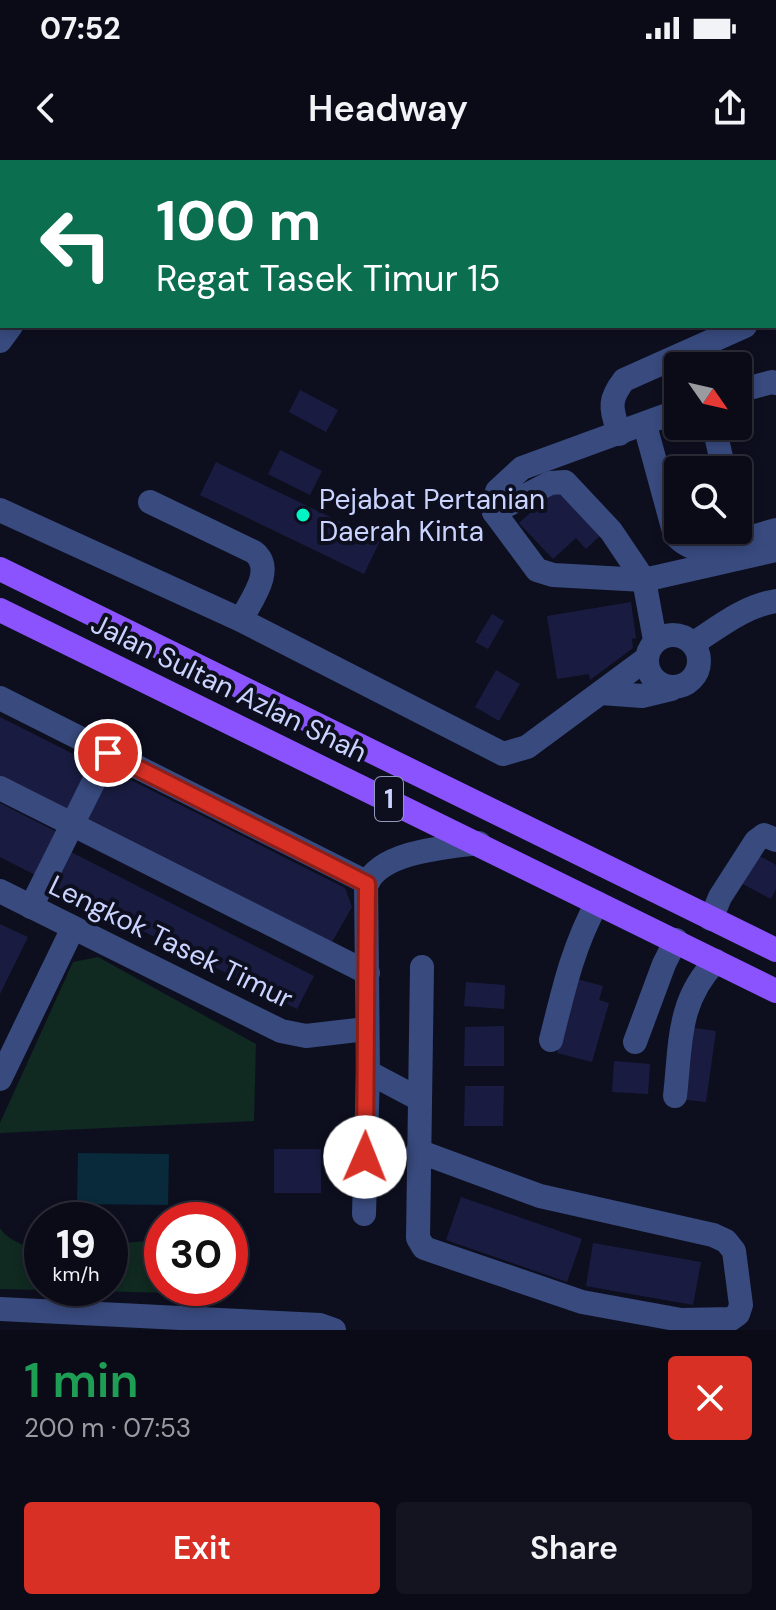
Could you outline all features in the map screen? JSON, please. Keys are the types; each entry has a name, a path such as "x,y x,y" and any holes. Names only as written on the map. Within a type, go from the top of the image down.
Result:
{"main road":[{"name":"Jalan Sultan Azlan Shah","path":"0,569 776,950"},
{"name":"Jalan Sultan Azlan Shah","path":"0,610 776,991"}],"street":[{"path":"619,434 612,411 612,395 624,380 741,328"},
{"path":"752,387 776,383"},
{"path":"664,417 522,468 497,491 494,512 537,570 553,575 644,580 776,550"},
{"path":"645,425 664,475"},
{"path":"494,512 550,483 565,482 611,531 644,580 652,679 671,689"},
{"path":"150,502 261,558 264,565 261,580 241,620"},
{"path":"0,510 241,620 503,754 527,747 601,693 650,650 675,634 694,643 700,663 691,682 642,696 601,693"},
{"path":"752,531 776,530"},
{"path":"682,544 700,550 726,544"},
{"path":"694,643 759,603 776,601"},
{"path":"0,698 367,884"},
{"path":"31,907 108,753"},
{"path":"0,788 368,973"},
{"path":"711,919 720,897 756,841 764,835 776,840"},
{"path":"364,1214 368,1072 367,884 377,870 399,859 479,843"},
{"name":"Lengkok Tasek Timur","path":"0,891 281,1031 306,1036 366,1029"},
{"path":"551,1040 573,955 597,903"},
{"path":"0,1079 73,928"},
{"path":"635,1042 676,940"},
{"path":"675,1096 688,1002 697,981 716,961"},
{"path":"418,1151 540,1196 713,1235 726,1241 734,1251 741,1305 738,1314 731,1319 681,1320 582,1302 424,1248 418,1238 418,1151 422,967"},
{"path":"368,1072 419,1099"},
{"path":"0,1309 320,1325 334,1330"}],"green space":[{"path":"98,957 256,1044 254,1121 0,1133 0,1123 73,962"},
{"path":"0,1228 24,1245 24,1290 0,1289"},
{"path":"144,1241 144,1292 128,1292 128,1243"}],"water":[{"path":"78,1153 169,1154 168,1202 144,1202 144,1205 77,1202"}],"building":[{"path":"300,390 338,410 326,432 289,412"},
{"path":"280,450 322,471 310,495 268,474"},
{"path":"216,462 380,541 364,574 200,495"},
{"path":"558,488 601,535 586,549 576,538 553,559 519,523"},
{"path":"631,602 636,638 632,639 633,648 590,680 589,674 557,679 547,616"},
{"path":"492,614 504,621 488,649 475,642"},
{"path":"496,670 520,684 499,721 475,707"},
{"path":"0,717 95,765 71,811 0,776"},
{"path":"111,770 345,888 352,907 332,942 87,818"},
{"path":"0,803 63,835 41,878 0,857"},
{"path":"71,852 314,976 297,1009 54,886"},
{"path":"754,853 776,865 776,889 771,899 739,882"},
{"path":"0,924 28,937 0,994"},
{"path":"577,979 603,986 599,1000 609,1003 592,1062 557,1053"},
{"path":"466,982 505,985 504,1009 464,1006"},
{"path":"504,1026 504,1066 464,1066 465,1027"},
{"path":"688,1027 716,1031 706,1102 678,1099"},
{"path":"614,1061 650,1064 648,1094 612,1092"},
{"path":"465,1086 504,1086 503,1126 464,1126"},
{"path":"274,1149 321,1149 321,1193 274,1193"},
{"path":"461,1197 582,1239 567,1282 446,1240"},
{"path":"593,1243 701,1262 693,1305 586,1286"}],"place":[{"name":"Pejabat Pertanian Daerah Kinta","path":"303,515"}],"route":[{"path":"108,753 367,884 365,1157"}]}
